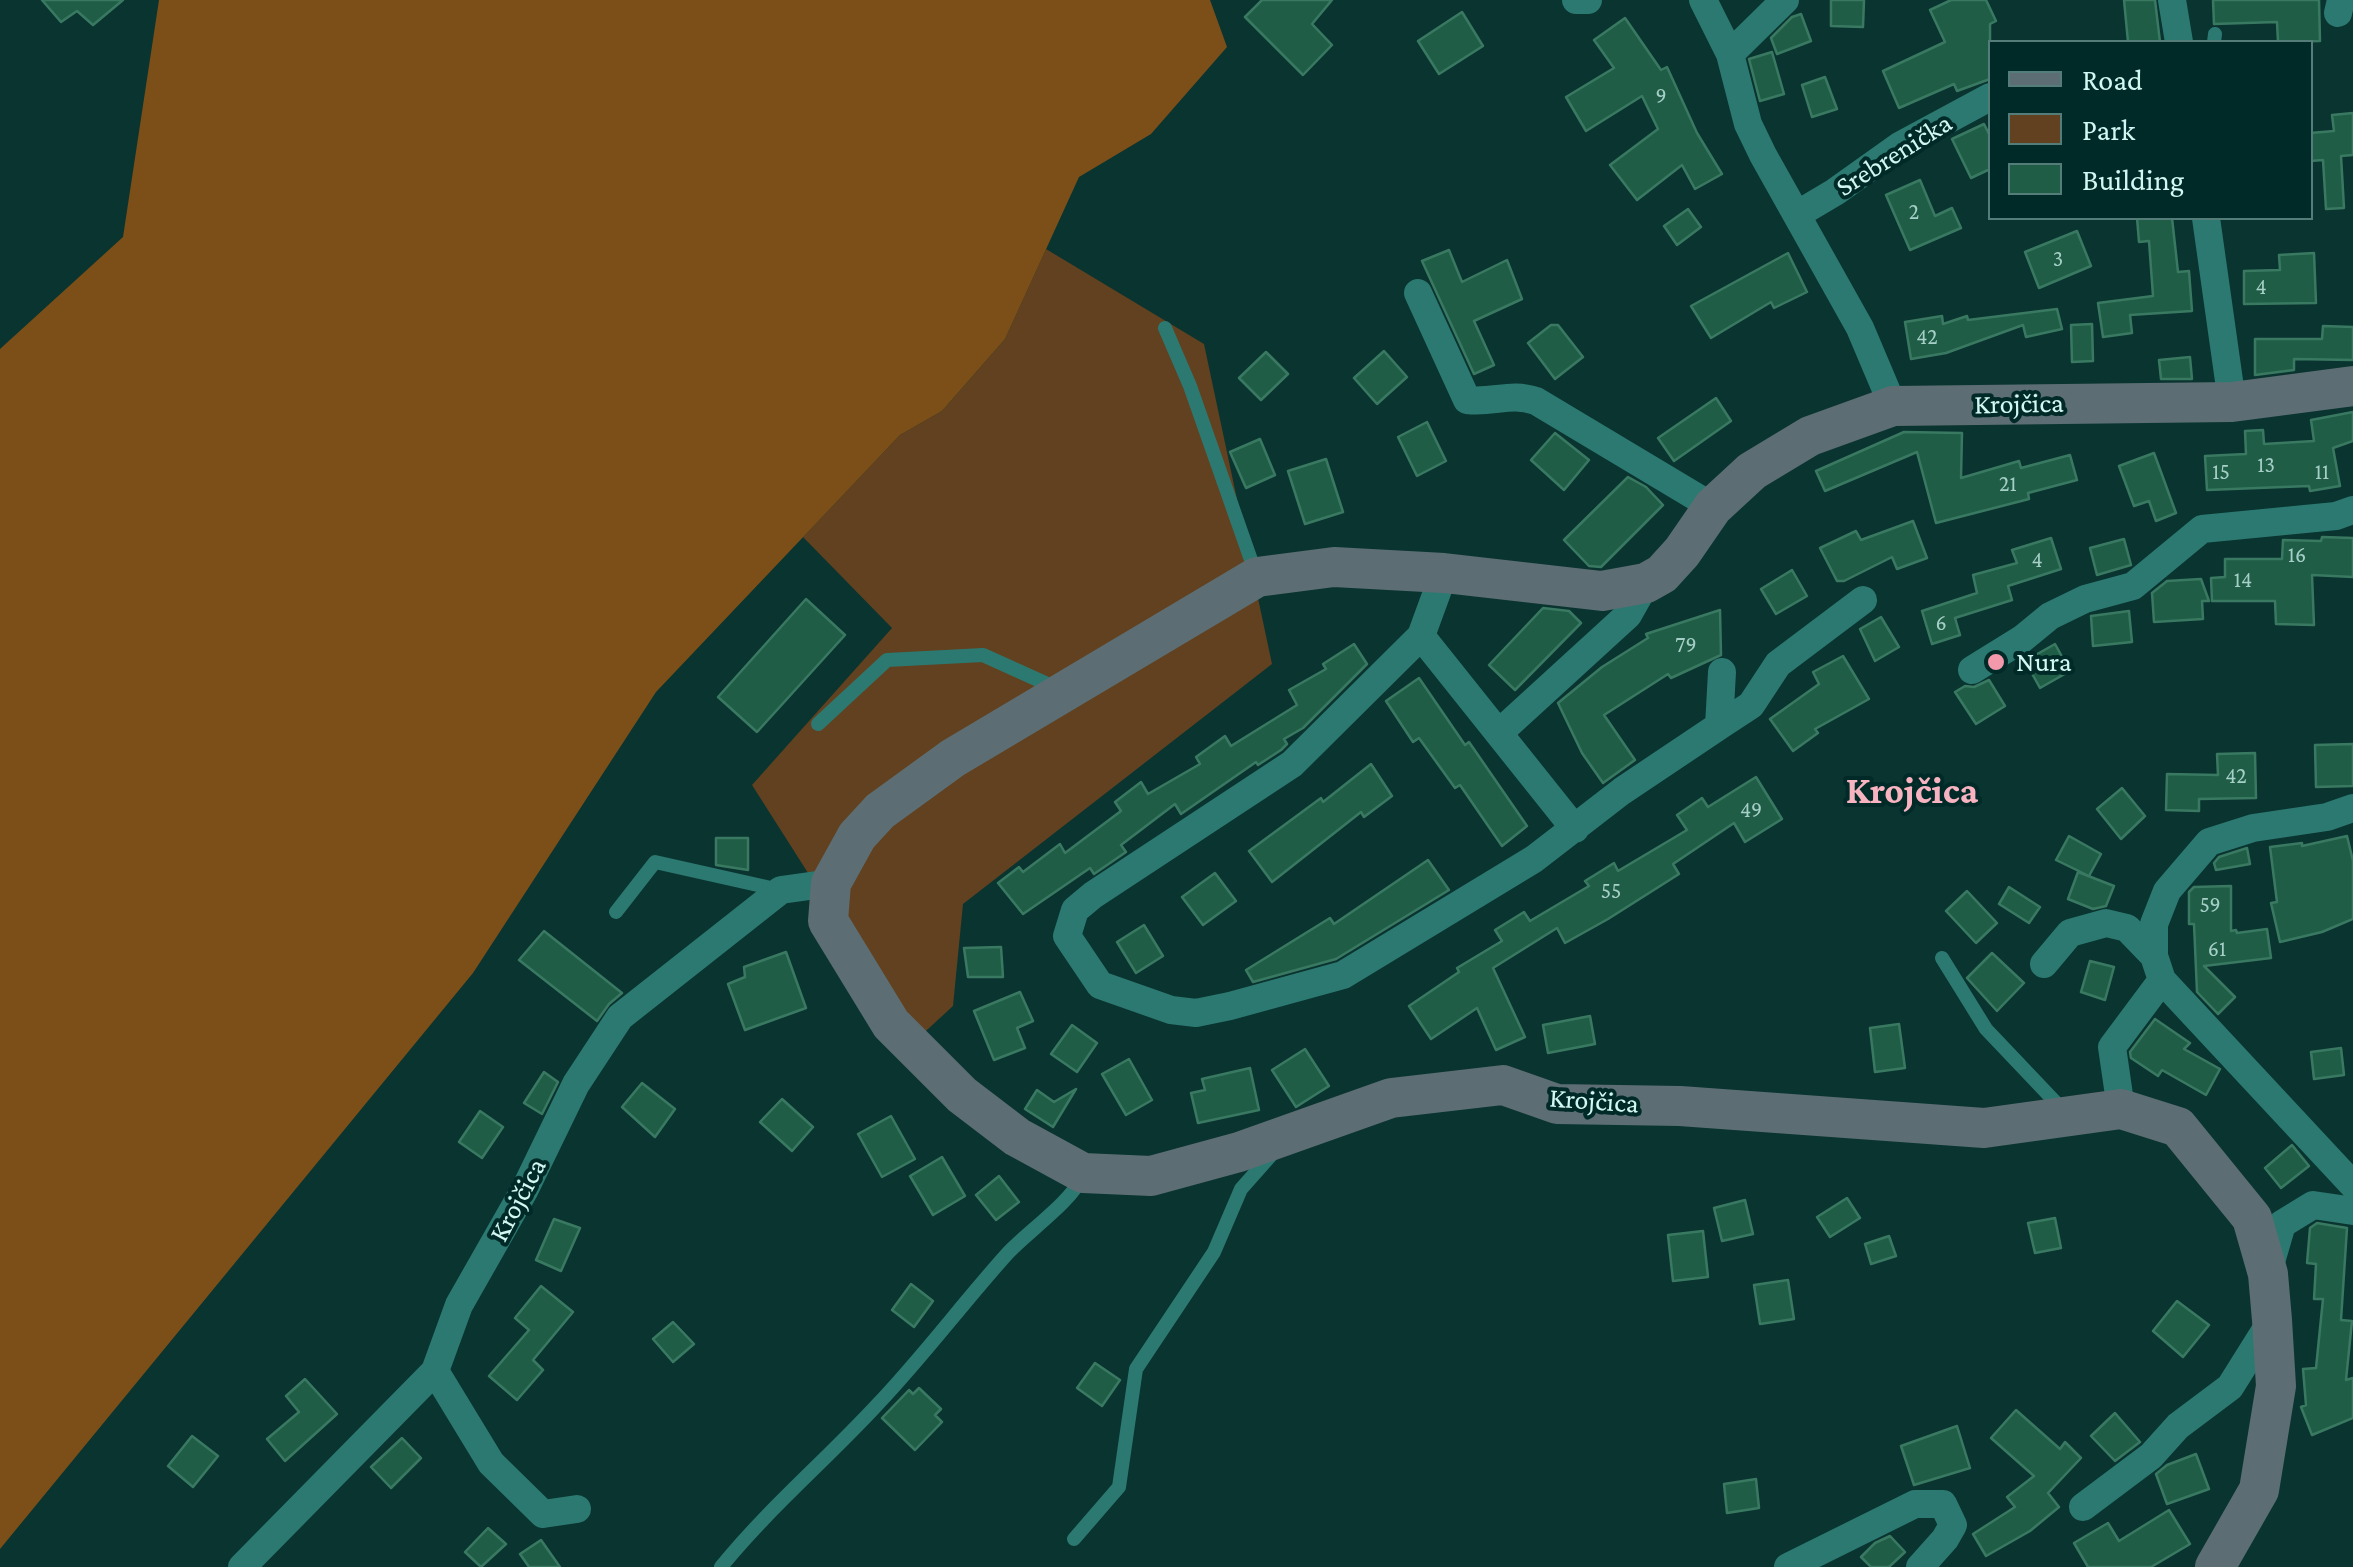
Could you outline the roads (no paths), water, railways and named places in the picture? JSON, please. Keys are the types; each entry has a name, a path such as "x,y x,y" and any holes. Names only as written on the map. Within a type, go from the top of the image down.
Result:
{"main road":[{"name":"Krojčica","path":"1646,583 1662,574 1713,507 1752,471 1810,436 1893,406 2232,402 2353,386"},
{"path":"831,884 857,836 880,811 952,758 1257,577 1334,566 1444,573 1602,591 1646,583"},
{"name":"Krojčica","path":"831,884 828,921 891,1024 962,1095 1016,1137 1083,1173 1151,1176 1391,1098 1503,1085 1557,1104 1680,1106 1984,1128 2121,1109 2178,1127 2252,1218 2268,1274 2272,1320 2276,1386 2260,1490 2215,1567"}],"street":[{"path":"1576,0 1588,0"},
{"path":"1702,0 1730,54 1748,124 1781,192 1798,214 1860,328 1893,406"},
{"path":"1730,54 1785,0"},
{"path":"2172,0 2179,40"},
{"name":"Srebrenička","path":"1798,214 1900,145 1988,98"},
{"path":"2206,220 2232,402"},
{"path":"1418,294 1468,400 1491,403 1516,394 1555,411 1713,507"},
{"path":"1972,670 2050,616 2085,599 2133,586 2202,529 2336,516 2353,510"},
{"path":"1444,573 1421,636 1292,764 1074,910 1067,936 1100,985 1171,1010 1196,1013 1343,975 1534,859 1622,791 1751,704 1778,664 1864,600"},
{"path":"1500,732 1628,616 1646,583"},
{"path":"1421,636 1576,829"},
{"path":"1719,726 1722,672"},
{"path":"2121,1109 2112,1046 2158,968 2154,924 2167,891 2209,842 2253,828 2328,817 2353,808"},
{"path":"781,890 831,884"},
{"name":"Krojčica","path":"242,1567 435,1370 459,1304 526,1189 576,1084 620,1017 781,890"},
{"path":"2044,964 2070,932 2106,923 2127,928 2158,968 2353,1185"},
{"path":"2268,1274 2282,1224 2313,1205 2353,1211"},
{"path":"2083,1507 2151,1456 2178,1426 2230,1387 2272,1320"},
{"path":"435,1370 491,1463 543,1514 576,1509"},
{"path":"1788,1567 1915,1504 1943,1504 1953,1525 1920,1567"}],"lane":[{"path":"1165,328 1196,402 1257,577"},
{"path":"818,724 887,660 983,656 1066,692"},
{"path":"616,912 655,862 781,890"},
{"path":"1942,958 1986,1029 2070,1116"},
{"path":"1074,1538 1119,1486 1136,1369 1214,1252 1241,1189 1289,1134"},
{"path":"721,1567 879,1403 1011,1250 1072,1194 1083,1173"}],"place":[{"name":"Nura","path":"1996,662"}],"district":[{"name":"Krojčica","path":"1912,791"}]}
